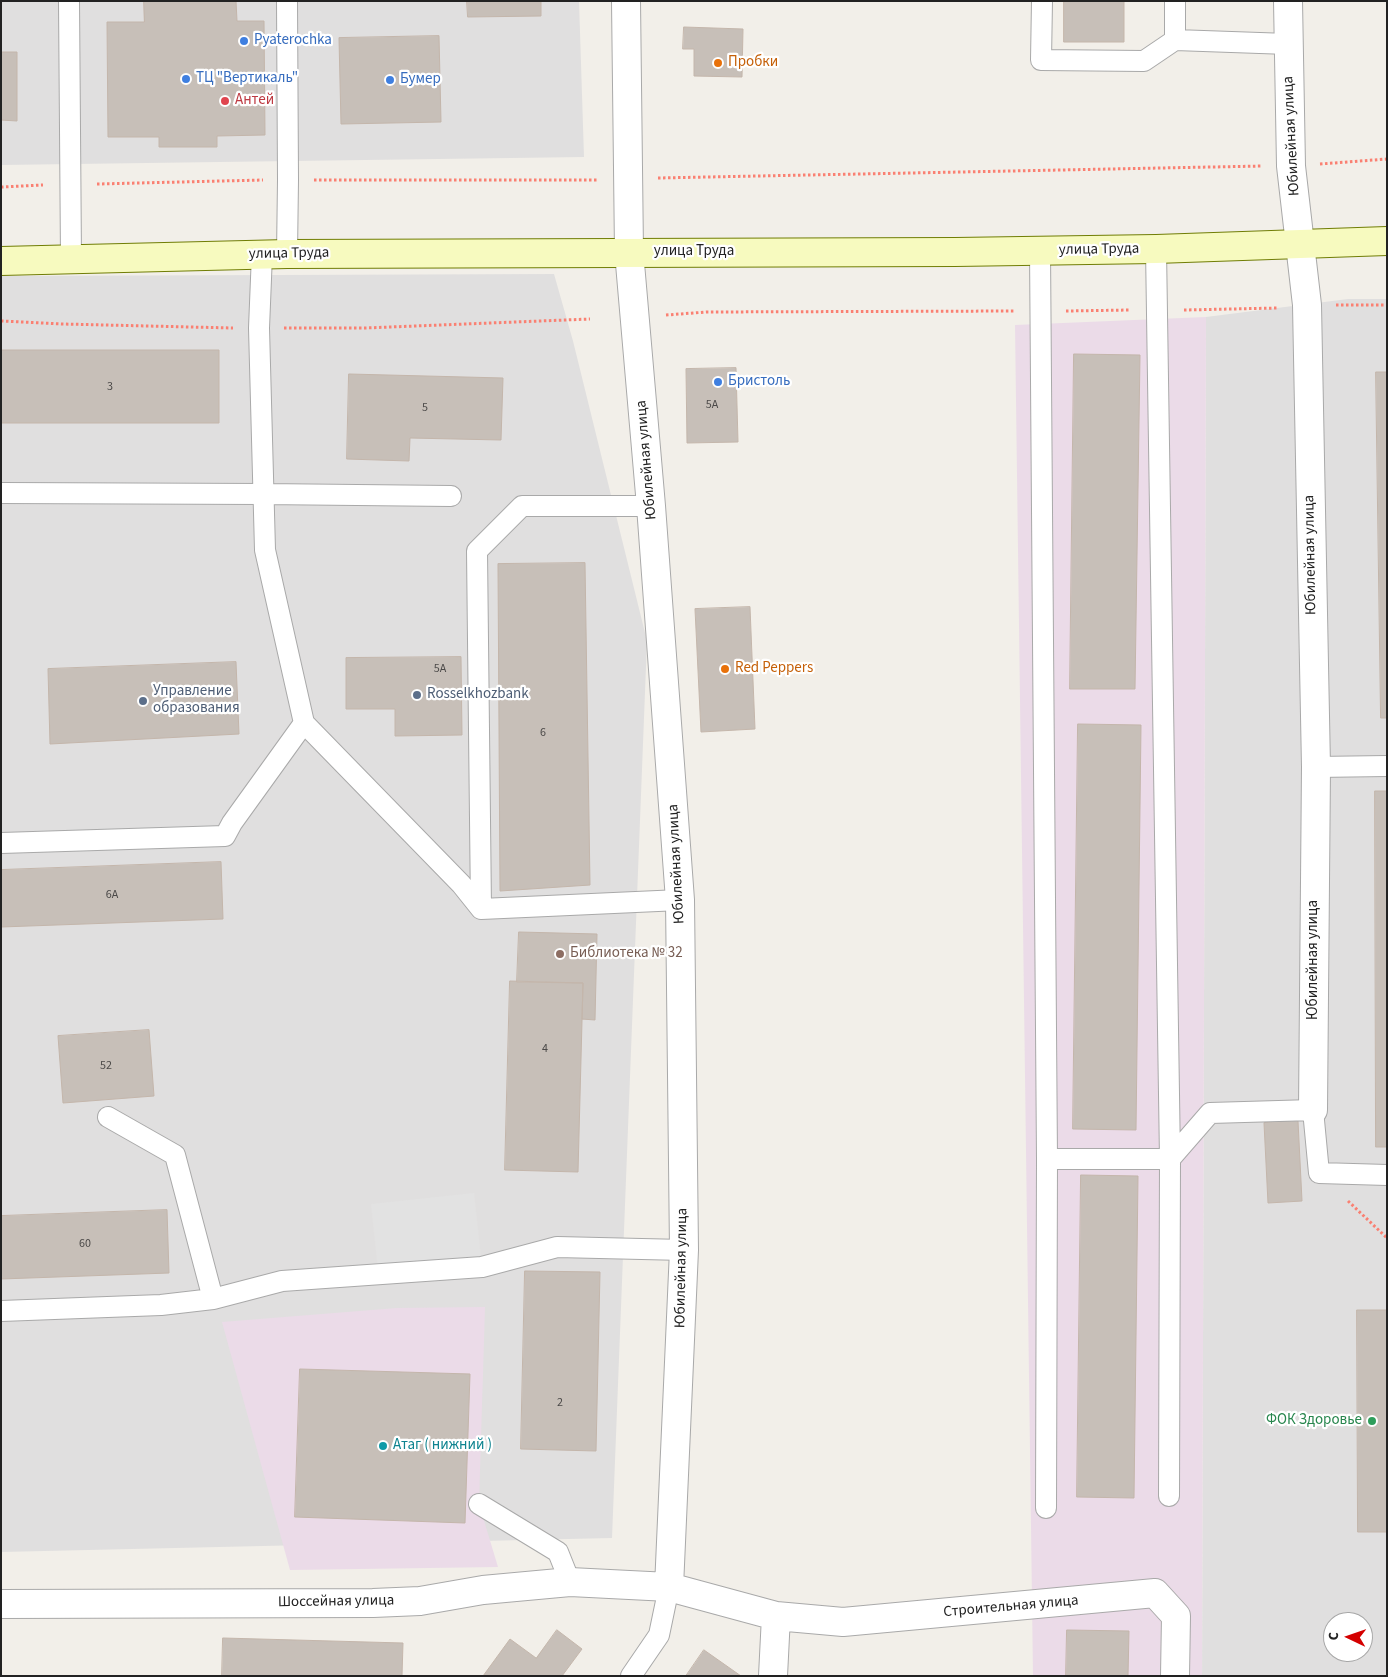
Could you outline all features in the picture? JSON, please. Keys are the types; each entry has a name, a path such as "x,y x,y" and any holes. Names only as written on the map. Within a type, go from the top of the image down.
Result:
{"street":[{"name":"Юбилейная улица","path":"626,1 629,252 651,506 680,900 684,1250 669,1587"},
{"name":"Юбилейная улица","path":"1288,1 1291,166 1306,305 1316,767 1313,1110"},
{"name":"улица Труда","path":"1,260 274,254 1040,251 1387,241"},
{"name":"Шоссейная улица","path":"1,1604 373,1603 420,1601 483,1590 570,1582 669,1587"},
{"path":"669,1587 776,1616 773,1676"},
{"name":"Строительная улица","path":"776,1616 843,1622 1156,1593 1176,1616 1174,1676"}],"lane":[{"path":"69,1 71,259"},
{"path":"286,1 288,180 260,328 265,550 304,723 462,884 481,909"},
{"path":"1042,1 1041,60 1144,61 1175,40 1288,44"},
{"path":"1175,1 1175,40"},
{"path":"1156,249 1170,1159 1169,1496"},
{"path":"1040,251 1047,1159 1046,1508"},
{"path":"1,493 450,496"},
{"path":"481,909 477,551 522,506 651,506"},
{"path":"1,843 225,836 232,823 304,723"},
{"path":"1316,767 1387,766"},
{"path":"481,909 680,900"},
{"path":"1047,1159 1170,1159 1210,1113 1313,1110 1319,1174 1387,1175"},
{"path":"108,1117 175,1155 213,1299"},
{"path":"1,1311 161,1305 213,1299 282,1281 482,1267 557,1247 684,1250"},
{"path":"478,1504 558,1552 570,1582"},
{"path":"631,1676 659,1635 669,1587"}],"path":[{"path":"650,178 1291,166 1387,159"},
{"path":"1,321 199,328 364,328 590,319"},
{"path":"1319,1174 1387,1238"}],"shaded area":[{"path":"1,1 579,1 584,157 1,165"},
{"path":"554,274 573,341 647,641 612,1538 1,1552 1,276"},
{"path":"1348,299 1387,299 1387,1676 1202,1676 1206,317"},
{"path":"1206,317 1202,1676 1033,1676 1015,325"},
{"path":"474,1193 482,1267 379,1279 371,1204"},
{"path":"485,1307 479,1504 498,1567 290,1570 222,1322 397,1308"}],"building":[{"name":"ТЦ \"Вертикаль\"","path":"144,1 236,1 237,21 264,21 265,135 217,136 217,147 159,147 159,137 108,137 107,22 144,22"},
{"path":"467,1 541,1 541,16 468,17"},
{"path":"1064,1 1124,1 1124,42 1064,42"},
{"name":"Пробки","path":"684,27 743,29 742,77 694,76 694,49 683,49"},
{"name":"Бумер","path":"439,36 441,122 341,124 339,38"},
{"path":"1,52 17,52 17,121 1,120"},
{"path":"1,350 219,350 219,423 1,423"},
{"path":"1074,354 1140,355 1135,689 1070,689"},
{"path":"736,368 738,442 687,443 686,369"},
{"path":"1376,372 1387,372 1387,718 1381,718"},
{"path":"349,374 503,378 501,440 410,438 409,461 347,459"},
{"path":"585,563 590,885 500,891 498,564"},
{"name":"Red Peppers","path":"750,607 755,729 701,732 695,609"},
{"path":"461,657 462,735 395,736 395,709 346,709 346,658"},
{"name":"Управление образования","path":"236,662 239,734 50,744 48,669"},
{"path":"1078,724 1141,725 1136,1130 1073,1129"},
{"path":"1375,791 1387,791 1387,1147 1376,1147"},
{"path":"221,862 223,919 1,927 1,870"},
{"path":"519,932 597,934 595,1020 582,1019 583,983 517,982"},
{"path":"510,981 583,983 578,1172 505,1170"},
{"path":"149,1030 154,1096 63,1103 58,1036"},
{"path":"1298,1121 1302,1201 1268,1203 1264,1123"},
{"path":"1081,1175 1138,1176 1134,1498 1077,1497"},
{"path":"167,1210 169,1273 1,1279 1,1216"},
{"path":"525,1271 600,1272 596,1451 521,1449"},
{"name":"ФОК Здоровье","path":"1357,1310 1387,1310 1387,1532 1358,1532"},
{"name":"Атаг ( нижний )","path":"300,1369 470,1374 465,1523 295,1517"},
{"path":"557,1630 582,1649 562,1676 483,1676 510,1639 536,1658"},
{"path":"1067,1630 1129,1631 1128,1676 1066,1676"},
{"path":"223,1638 403,1643 402,1676 222,1676"},
{"path":"704,1650 741,1676 686,1676"}],"place":[{"name":"Pyaterochka","path":"244,41"},
{"name":"Пробки","path":"718,63"},
{"name":"ТЦ \"Вертикаль\"","path":"186,79"},
{"name":"Бумер","path":"390,80"},
{"name":"Антей","path":"225,101"},
{"name":"Бристоль","path":"718,382"},
{"name":"Red Peppers","path":"725,669"},
{"name":"Rosselkhozbank","path":"417,695"},
{"name":"Управление образования","path":"143,701"},
{"name":"Библиотека № 32","path":"560,954"},
{"name":"ФОК Здоровье","path":"1372,1421"},
{"name":"Атаг ( нижний )","path":"383,1446"}]}
